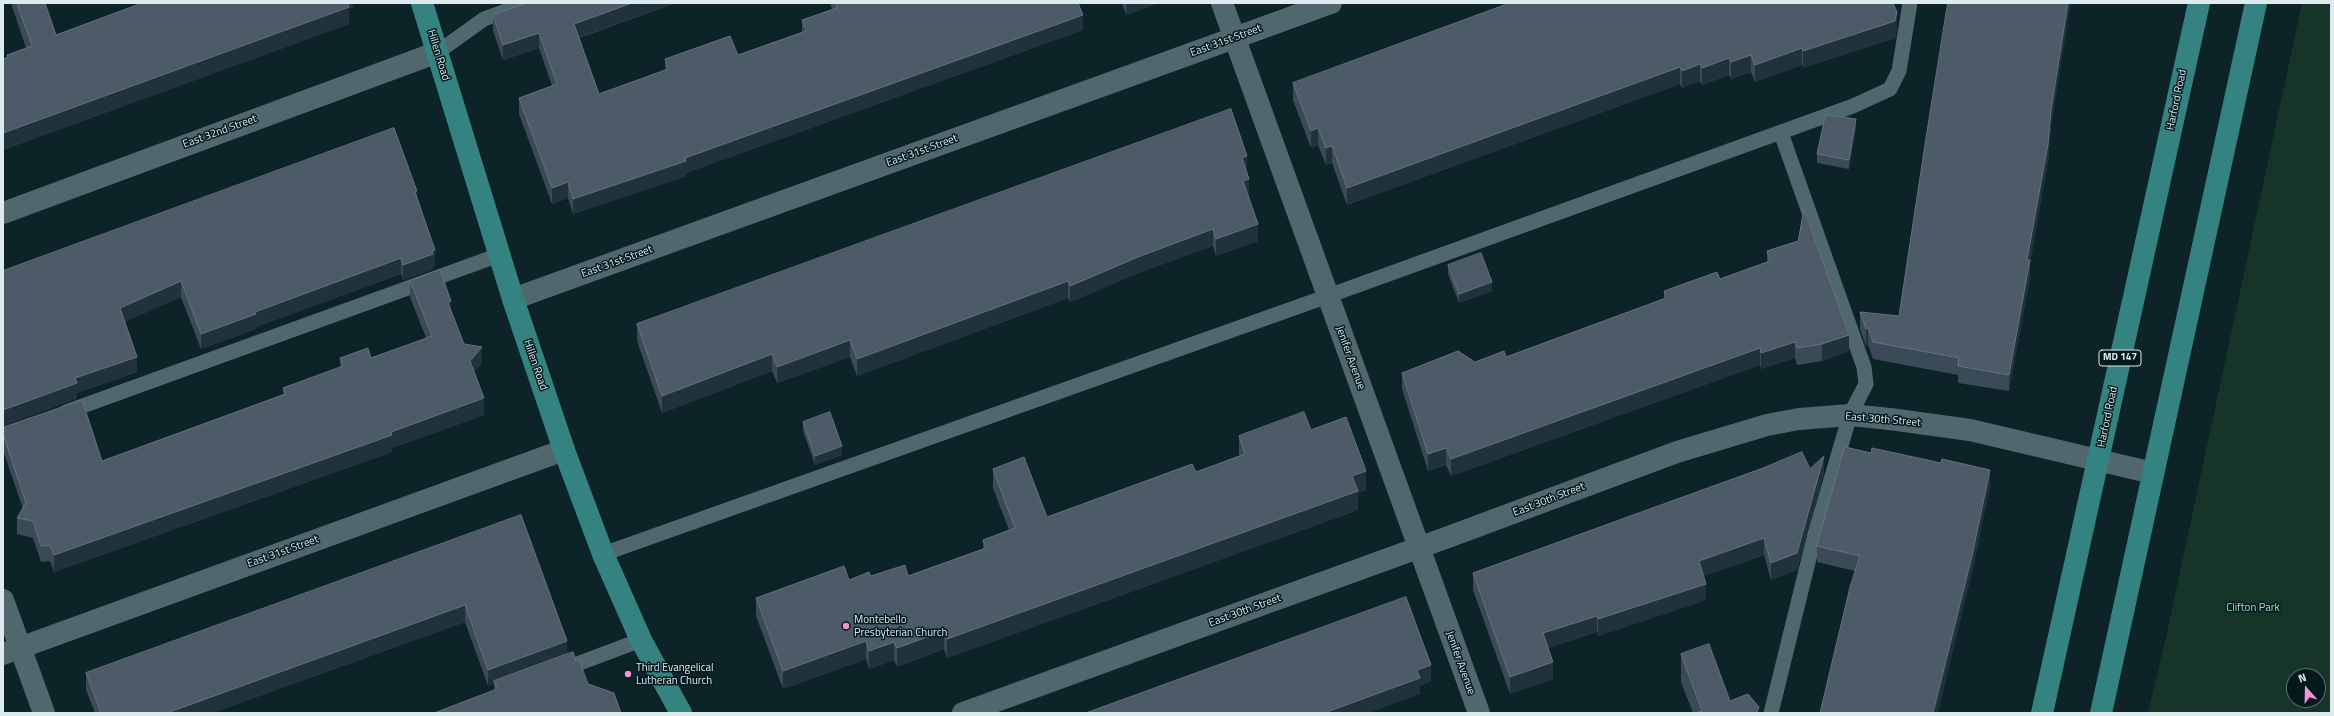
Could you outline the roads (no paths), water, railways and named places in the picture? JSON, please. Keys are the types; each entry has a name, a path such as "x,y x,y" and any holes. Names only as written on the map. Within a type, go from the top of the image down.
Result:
{"main road":[{"name":"Hillen Road","path":"422,3 499,255 564,450 603,554 641,640 682,713"},
{"name":"Harford Road","path":"2042,713 2199,3"},
{"path":"2101,713 2256,3"}],"street":[{"name":"Jenifer Avenue","path":"1222,3 1479,713"},
{"name":"East 31st Street","path":"513,299 1331,3"},
{"name":"East 32nd Street","path":"3,213 438,52"},
{"name":"East 30th Street","path":"963,713 1419,548 1677,452 1767,425 1799,419 1850,415 1970,430 2153,473"},
{"name":"East 31st Street","path":"12,651 564,450"},
{"path":"3,600 12,651 44,713"}],"lane":[{"path":"438,52 484,19 528,3"},
{"path":"603,554 1328,296 1853,106 1890,89 1899,71 1910,3"},
{"path":"1771,713 1815,534 1850,415 1866,384 1864,367 1781,133"},
{"path":"56,416 499,255"},
{"path":"545,675 641,640"}],"place":[{"name":"Montebello Presbyterian Church","path":"846,626"},
{"name":"Third Evangelical Lutheran Church","path":"628,674"}],"park label":[{"name":"Clifton Park","path":"2253,608"}]}
